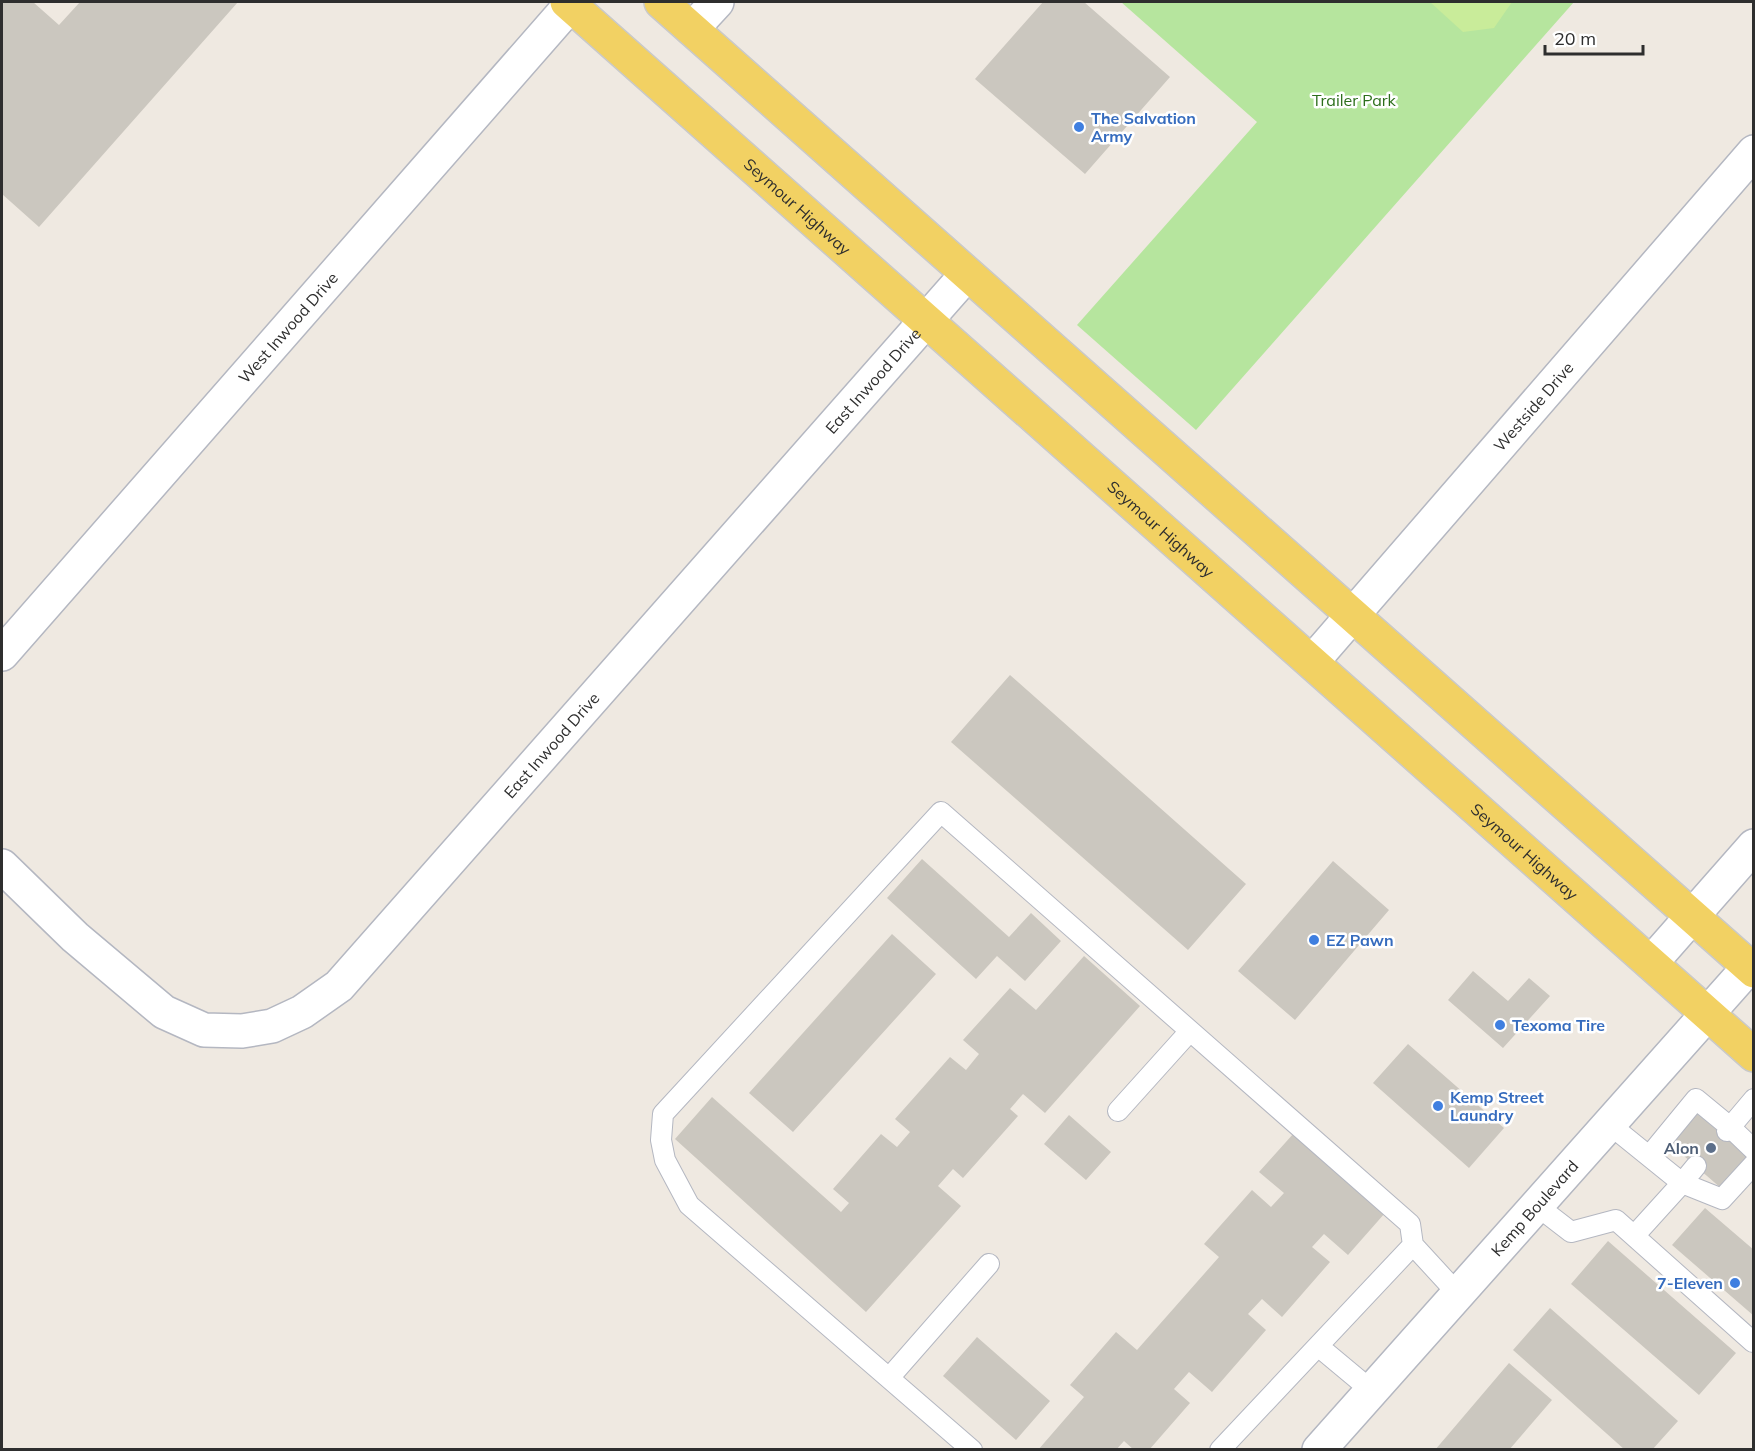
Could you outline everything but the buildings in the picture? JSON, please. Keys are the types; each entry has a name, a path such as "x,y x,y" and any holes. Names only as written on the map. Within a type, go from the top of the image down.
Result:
{"main road":[{"name":"Seymour Highway","path":"570,2 1754,1055"},
{"path":"661,2 1352,616 1693,915 1751,969"}],"street":[{"name":"West Inwood Drive","path":"2,654 570,2"},
{"path":"692,30 717,2"},
{"name":"Westside Drive","path":"1312,662 1754,152"},
{"name":"East Inwood Drive","path":"2,866 75,937 164,1012 204,1030 242,1031 272,1026 302,1012 339,986 967,274"},
{"path":"1651,963 1754,846"},
{"name":"Kemp Boulevard","path":"1319,1449 1707,1013 1751,969"}],"lane":[{"path":"972,1449 689,1205 665,1160 661,1140 663,1114 941,812 1410,1224 1413,1245 1458,1294"},
{"path":"1118,1111 1190,1031"},
{"path":"1728,1129 1754,1099"},
{"path":"1650,1155 1696,1100 1754,1150"},
{"path":"1609,1124 1682,1183 1722,1199 1749,1177"},
{"path":"1634,1236 1696,1166"},
{"path":"1536,1205 1571,1232 1616,1220 1753,1342"},
{"path":"1220,1449 1413,1245"},
{"path":"889,1378 989,1264"},
{"path":"1318,1346 1372,1391"}],"green space":[{"name":"Trailer Park","path":"1121,2 1574,2 1196,430 1077,325 1257,122"},
{"path":"1430,2 1512,2 1494,28 1463,32"}],"place":[{"name":"The Salvation Army","path":"1079,127"},
{"name":"EZ Pawn","path":"1314,940"},
{"name":"Texoma Tire","path":"1500,1025"},
{"name":"Kemp Street Laundry","path":"1438,1106"},
{"name":"Alon","path":"1711,1148"},
{"name":"7-Eleven","path":"1735,1283"}]}
